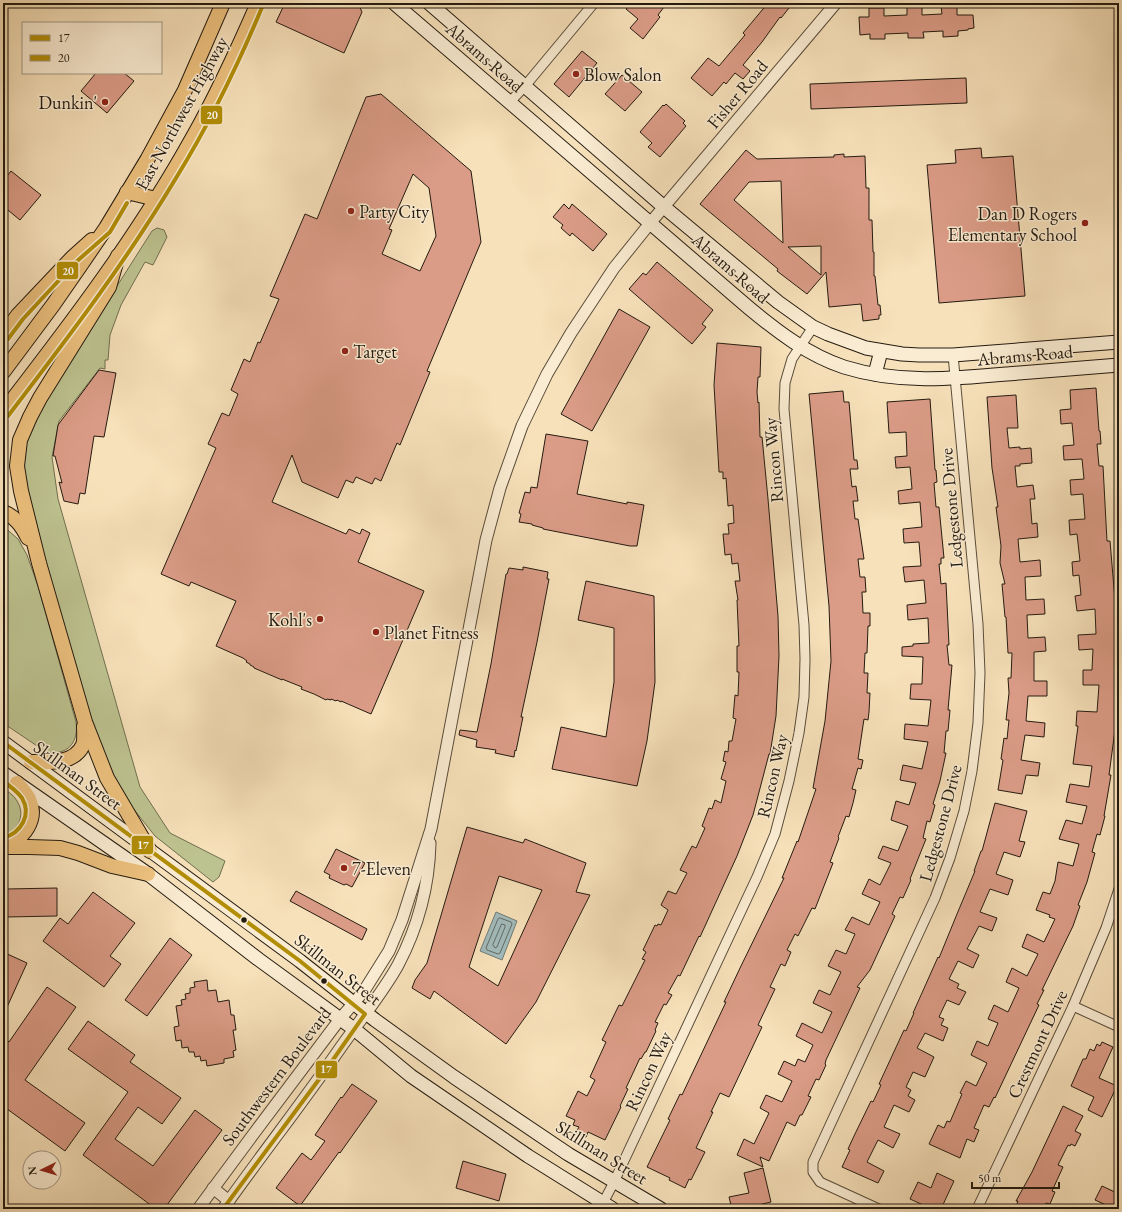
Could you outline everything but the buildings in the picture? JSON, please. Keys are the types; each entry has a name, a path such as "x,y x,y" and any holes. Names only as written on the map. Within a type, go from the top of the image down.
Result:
{"main road":[{"name":"East Northwest Highway","path":"3,372 53,305 106,228 147,160 185,90 223,3"},
{"name":"East Northwest Highway","path":"3,412 64,334 156,199 193,138 232,62 258,3"},
{"name":"Abrams Road","path":"394,3 779,333 822,358 843,366 875,374 917,379 955,379 1119,365"},
{"name":"Abrams Road","path":"429,3 664,207 778,302 813,326 847,342 881,351 919,355 953,355 1119,342"},
{"path":"127,192 156,199"},
{"path":"127,192 146,213"},
{"path":"3,336 18,315 72,258 106,228"},
{"path":"118,256 109,287 40,398 30,417 20,440 17,466 21,491 39,563 85,722 107,778 150,851"},
{"path":"875,374 881,351"},
{"path":"3,512 11,516 22,526 39,563"},
{"path":"30,762 67,760 83,746 85,722"},
{"name":"Skillman Street","path":"3,742 300,961 365,1014 548,1140 614,1182 661,1209"},
{"name":"Skillman Street","path":"3,773 148,874 258,959 354,1029 411,1076 528,1156 608,1206"},
{"path":"3,844 11,843 22,836 28,828 32,818 32,806 28,797 17,783"},
{"path":"3,847 60,848 112,866 148,874"},
{"path":"206,919 216,899"}],"street":[{"path":"510,102 594,3"},
{"name":"Fisher Road","path":"664,207 836,3"},
{"name":"Southwestern Boulevard","path":"198,1209 340,1019 364,991 389,951 402,920 431,829 486,540 500,488 522,426 547,374 571,333 614,268 664,207"},
{"name":"Rincon Way","path":"608,1206 614,1182 757,877 774,834 789,781 799,733 804,697 805,660 804,625 784,409 785,383 792,359 813,326"},
{"name":"Ledgestone Drive","path":"879,1209 820,1182 813,1172 813,1162 935,898 950,858 964,811 972,771 978,723 980,673 978,624 953,355"},
{"name":"Southwestern Boulevard","path":"226,1205 323,1074 398,965 415,926 425,892 430,860 431,829"},
{"name":"Crestmont Drive","path":"977,1209 1073,1006 1106,928 1119,889"},
{"path":"1073,1006 1119,1027"},
{"path":"213,1188 226,1205"}],"green space":[{"path":"157,228 164,230 167,237 153,265 145,262 121,305 110,335 108,360 105,360 105,369 100,368 59,421 52,457 58,499 140,787 170,833 225,861 219,877 213,882 155,836 124,797 99,751 29,508 23,472 27,436 35,415 152,231"},
{"path":"3,526 18,539 27,555 38,586 76,722 76,736 73,742 66,750 60,752 46,752 3,723"},
{"path":"3,788 16,799 20,806 21,812 19,822 16,827 8,835 3,837"}],"water":[{"path":"496,912 517,921 502,960 480,951"}],"transit line":[{"name":"20","path":"8,416 95,300 157,209 212,115 244,50 263,5"},
{"name":"20","path":"8,339 23,319 76,262 110,232 127,203"},
{"name":"17","path":"3,742 300,961 365,1014 323,1074 223,1209"},
{"name":"20","path":"3,781 16,791 22,798 26,811 20,828 9,836 3,838"}],"place":[{"name":"Blow Salon","path":"576,74"},
{"name":"Dunkin'","path":"105,102"},
{"name":"Party City","path":"351,211"},
{"name":"Dan D Rogers Elementary School","path":"1085,223"},
{"name":"Target","path":"345,351"},
{"name":"Kohl's","path":"320,619"},
{"name":"Planet Fitness","path":"376,632"},
{"name":"7-Eleven","path":"344,868"}]}
